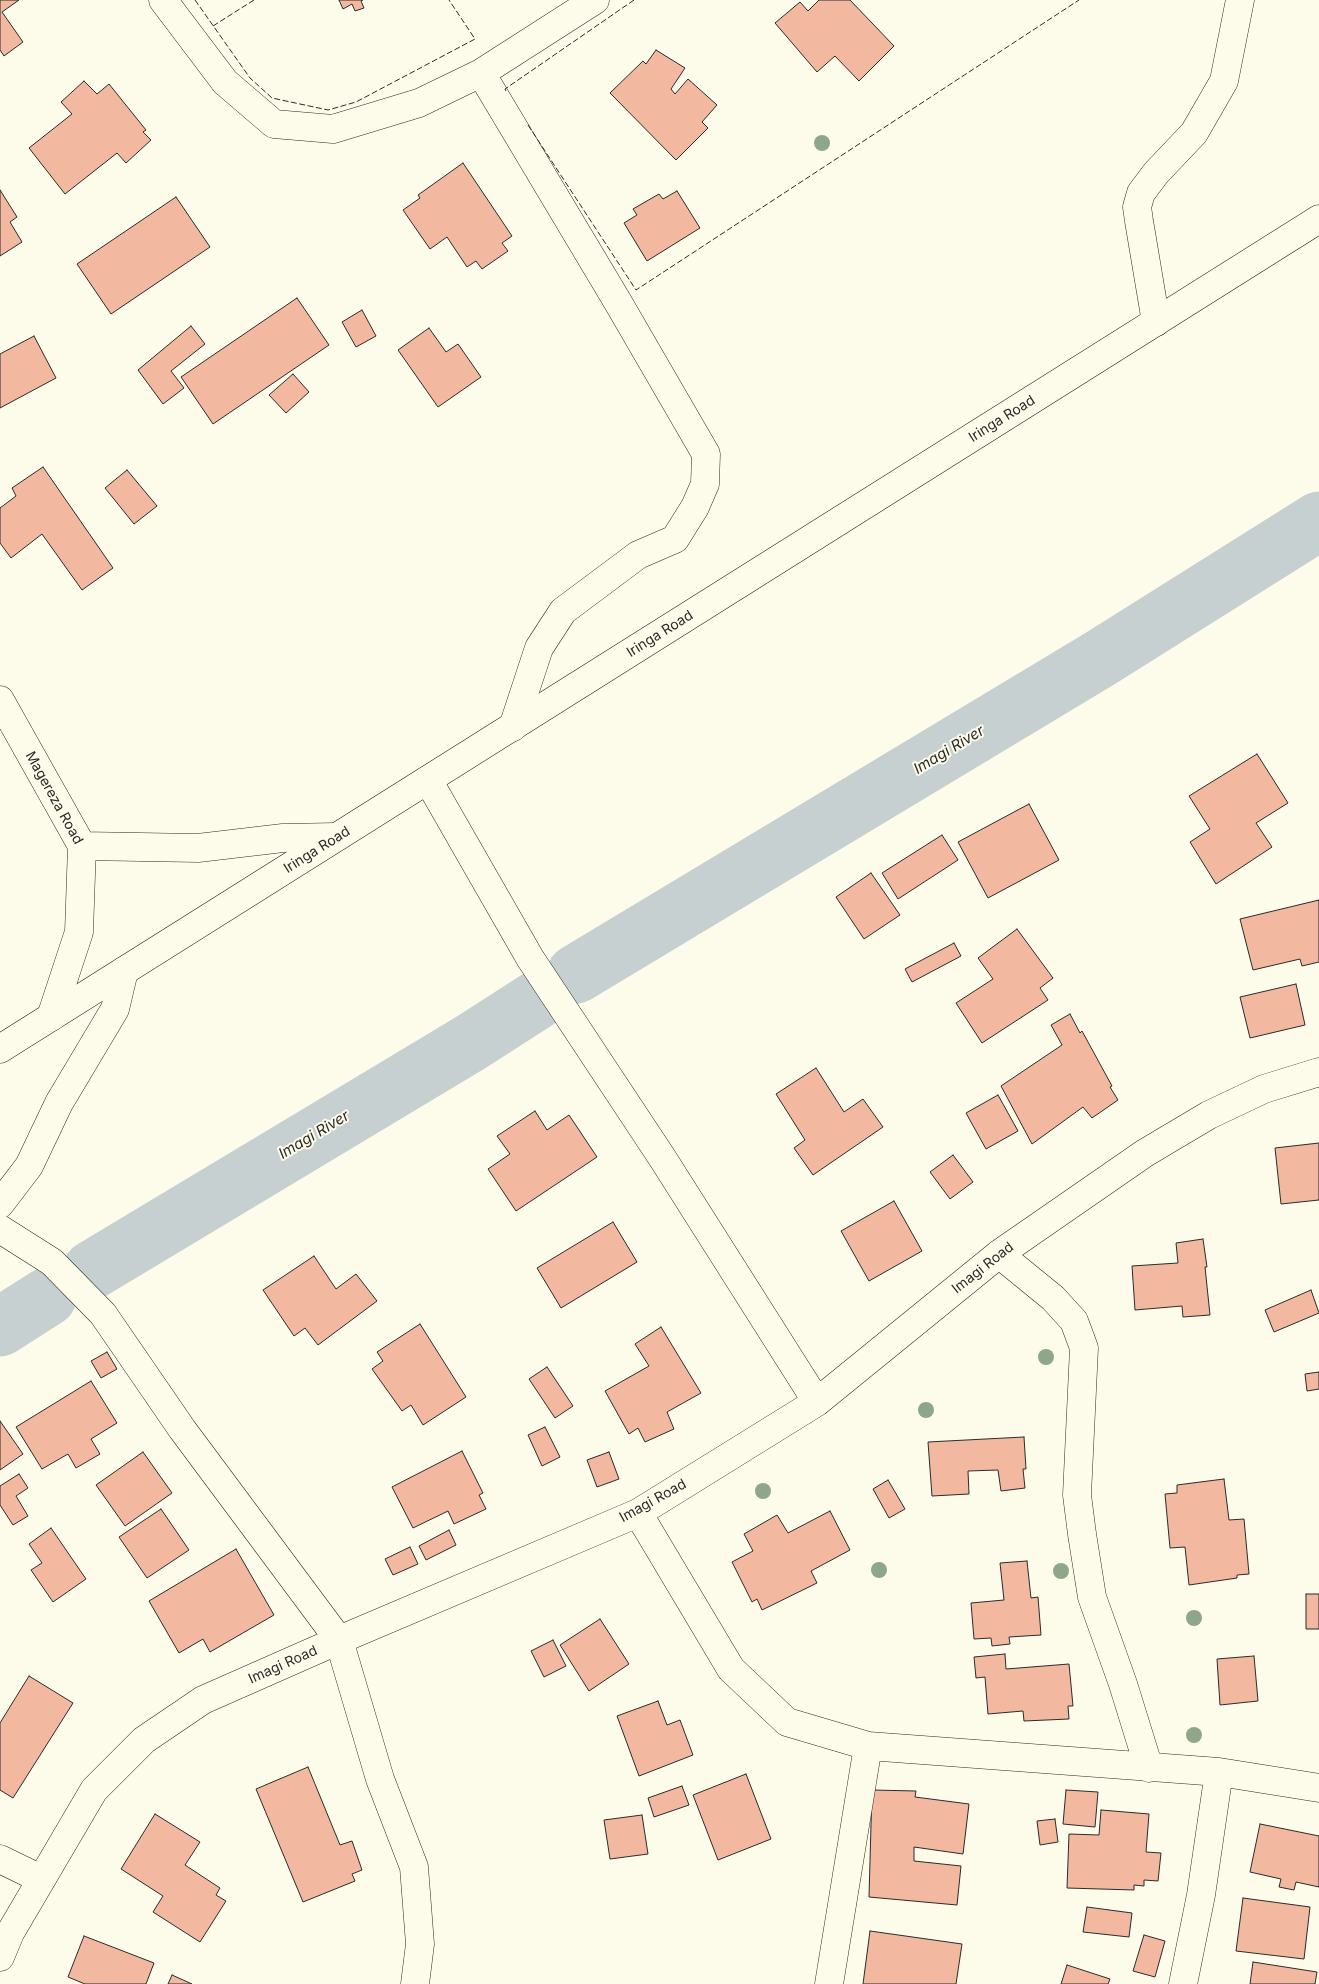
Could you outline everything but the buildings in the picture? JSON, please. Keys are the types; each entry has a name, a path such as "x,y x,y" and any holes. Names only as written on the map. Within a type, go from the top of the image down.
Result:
{"main road":[{"path":"162,0 225,82 274,124 333,129 419,103 481,73 595,0"},
{"path":"1156,322 1137,207 1140,193 1194,133 1224,81 1240,0"},
{"path":"481,73 706,454 705,484 695,507 675,539 638,555 563,611 539,648 513,727"},
{"name":"Iringa Road","path":"0,1049 1319,219"},
{"name":"Magereza Road","path":"0,700 82,846 79,932 51,1017"},
{"path":"428,780 530,958 669,1167 816,1402"},
{"path":"82,846 198,848 283,838 336,838"},
{"path":"0,1204 29,1166 59,1103 115,1009 124,971"},
{"name":"Imagi Road","path":"0,1957 10,1933 94,1790 144,1740 203,1700 638,1512 816,1402 999,1254 1145,1152 1201,1119 1264,1089 1319,1072"},
{"path":"0,1229 52,1262 103,1314 182,1429 339,1640 380,1779 414,1868 420,1944 416,1984"},
{"path":"999,1254 1053,1298 1074,1321 1084,1348 1077,1495 1083,1543 1092,1597 1123,1684 1149,1768"},
{"path":"638,1512 731,1669 787,1722 868,1746 1219,1772 1319,1788"},
{"path":"829,1984 868,1746"},
{"path":"1183,1984 1200,1895 1219,1772"},
{"path":"0,1859 41,1879"}],"waterway":[{"name":"Imagi River","path":"576,974 1101,658 1319,521"},
{"name":"Imagi River","path":"92,1270 470,1043 537,1000"},
{"name":"Imagi River","path":"0,1327 47,1297"}],"fence":[{"path":"195,0 250,78 272,98 328,110 356,102 475,39 449,0"},
{"path":"213,26 254,0"},
{"path":"506,91 505,89 634,0"},
{"path":"528,125 636,290 1079,0"}]}
